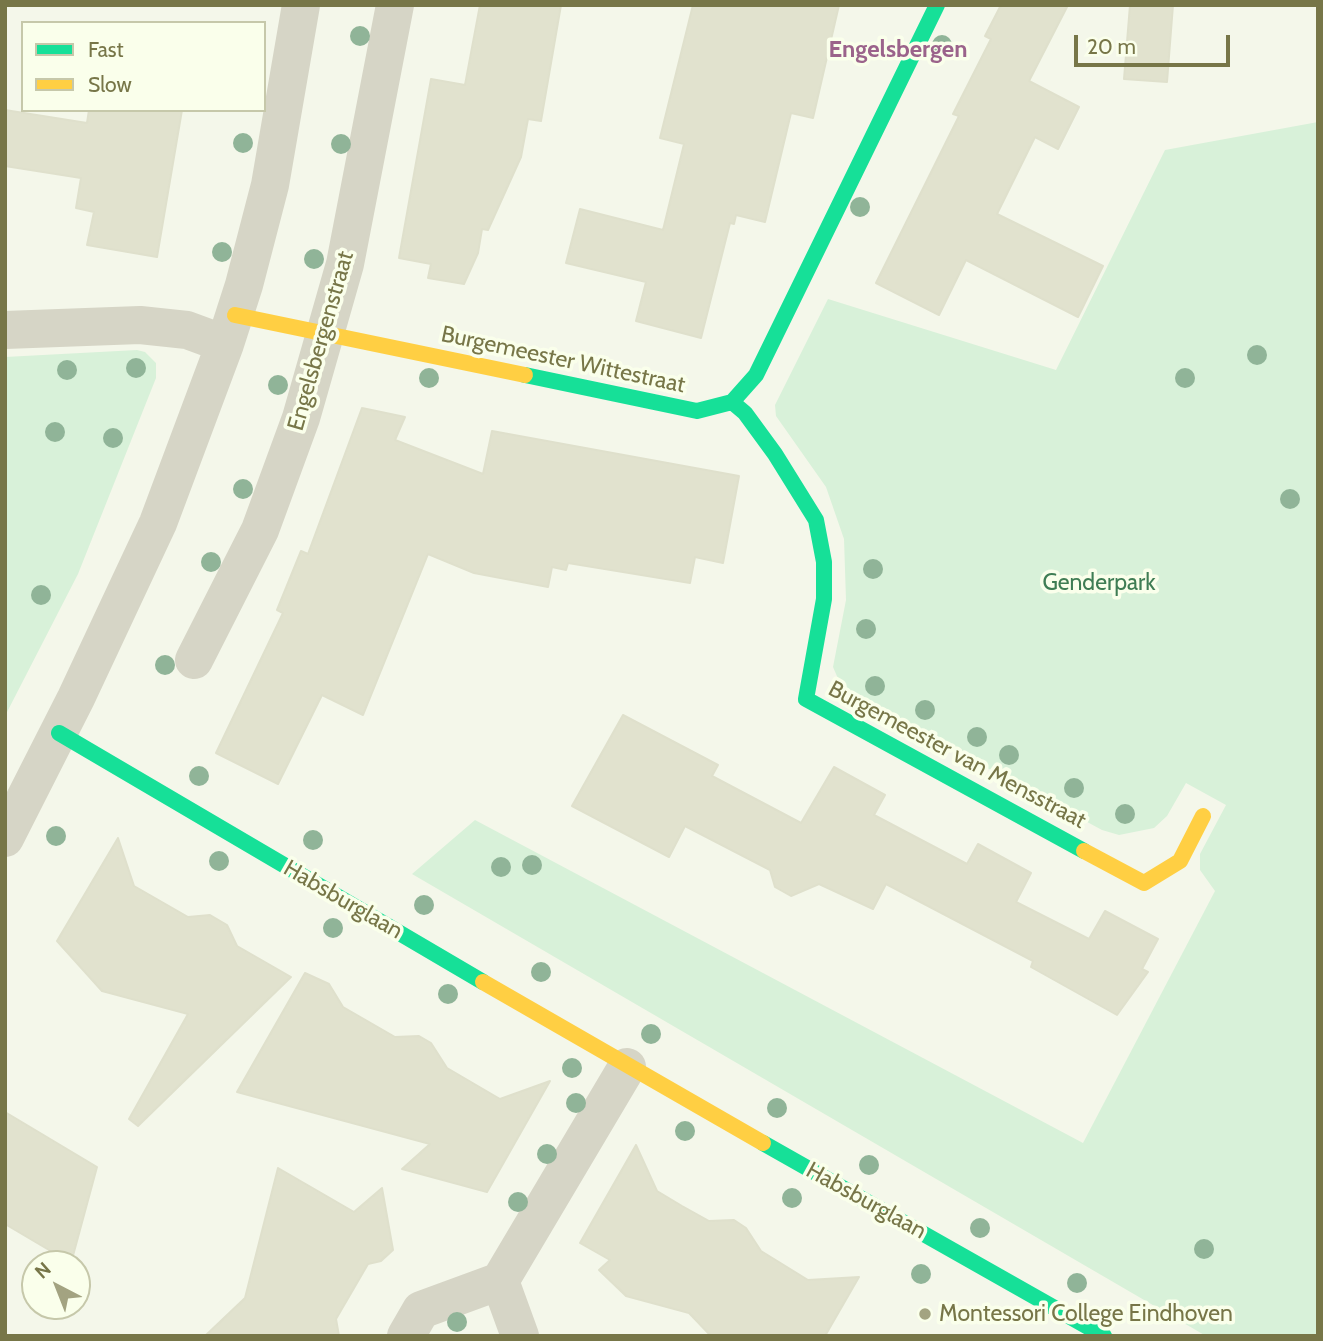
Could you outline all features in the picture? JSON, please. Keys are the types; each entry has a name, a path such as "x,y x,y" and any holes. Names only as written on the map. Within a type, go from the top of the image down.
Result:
{"street":[{"path":"5,838 59,733 158,523 230,330 270,185 301,5"},
{"name":"Engelsbergenstraat","path":"194,660 260,530 301,418 345,264 395,5"},
{"path":"732,402 756,375 937,5"},
{"path":"5,330 140,325 187,330 230,330"},
{"name":"Burgemeester Wittestraat","path":"230,330 325,334 697,411 732,402"},
{"name":"Burgemeester van Mensstraat","path":"732,402 745,414 775,454 816,520 824,562 824,599 806,699 1144,883 1180,861 1203,816"},
{"name":"Habsburglaan","path":"59,733 627,1066 1104,1336"},
{"path":"405,1336 421,1310 500,1281 627,1066"},
{"path":"500,1281 520,1336"}],"green space":[{"name":"Genderpark","path":"1318,122 1318,1336 1206,1336 412,874 475,820 1083,1143 1215,891 1200,870 1200,854 1226,805 1186,783 1167,816 1154,828 1119,835 1102,830 843,690 833,667 846,600 844,539 826,487 776,416 775,405 828,299 1056,370 1165,150"},
{"path":"137,350 145,352 156,363 156,378 78,574 5,716 5,357"}],"building":[{"path":"480,5 561,5 541,121 528,119 521,157 488,230 482,229 478,253 464,284 428,278 431,264 399,258 431,79 465,85"},
{"path":"693,5 839,5 813,118 791,113 765,222 736,215 734,224 730,223 701,338 636,321 646,282 566,263 580,209 663,230 684,144 660,138"},
{"path":"1001,5 1068,5 1029,81 1079,107 1058,149 1035,137 997,214 1103,266 1078,317 966,260 939,315 876,283 959,116 953,114 991,39 985,36"},
{"path":"1130,5 1173,5 1167,82 1124,79"},
{"path":"5,110 87,123 89,112 182,112 157,257 87,245 94,212 76,208 81,178 5,166"},
{"path":"362,408 405,417 395,440 483,474 492,431 739,476 723,563 695,557 690,583 568,563 566,570 552,567 548,587 474,573 428,554 363,715 322,695 278,784 216,753 283,613 277,610 301,551 308,554"},
{"path":"623,715 718,765 712,776 801,823 834,767 885,795 874,815 967,864 978,844 1031,873 1016,902 1089,939 1105,911 1158,939 1142,969 1148,972 1117,1015 1031,967 1033,961 886,884 873,909 819,884 791,896 775,887 770,870 685,826 669,857 572,806"},
{"path":"118,838 134,886 188,917 210,915 227,925 237,946 291,977 138,1126 129,1119 188,1014 102,991 57,941"},
{"path":"305,973 329,984 343,1007 395,1037 419,1036 431,1043 447,1068 500,1099 550,1081 487,1192 402,1169 430,1144 237,1092"},
{"path":"5,1112 97,1167 75,1250 49,1250 5,1224"},
{"path":"636,1145 657,1191 682,1206 709,1221 734,1220 746,1228 761,1251 808,1280 859,1277 825,1336 711,1336 689,1313 626,1296 599,1270 610,1260 580,1243"},
{"path":"278,1168 354,1212 382,1188 393,1250 381,1261 368,1264 336,1319 339,1336 205,1336 245,1298"}],"traffic: fast":[{"path":"525,375 697,411 732,402 756,375 937,5"},
{"path":"732,402 745,413 775,454 816,520 824,562 824,599 806,699 1084,851"},
{"path":"59,733 483,982"},
{"path":"763,1143 1104,1336"}],"traffic: slow":[{"path":"235,315 525,375"},
{"path":"1084,851 1144,883 1180,861 1203,816"},
{"path":"483,982 763,1143"}],"place":[{"name":"Montessori College Eindhoven","path":"925,1314"}],"district":[{"name":"Engelsbergen","path":"898,50"}]}
